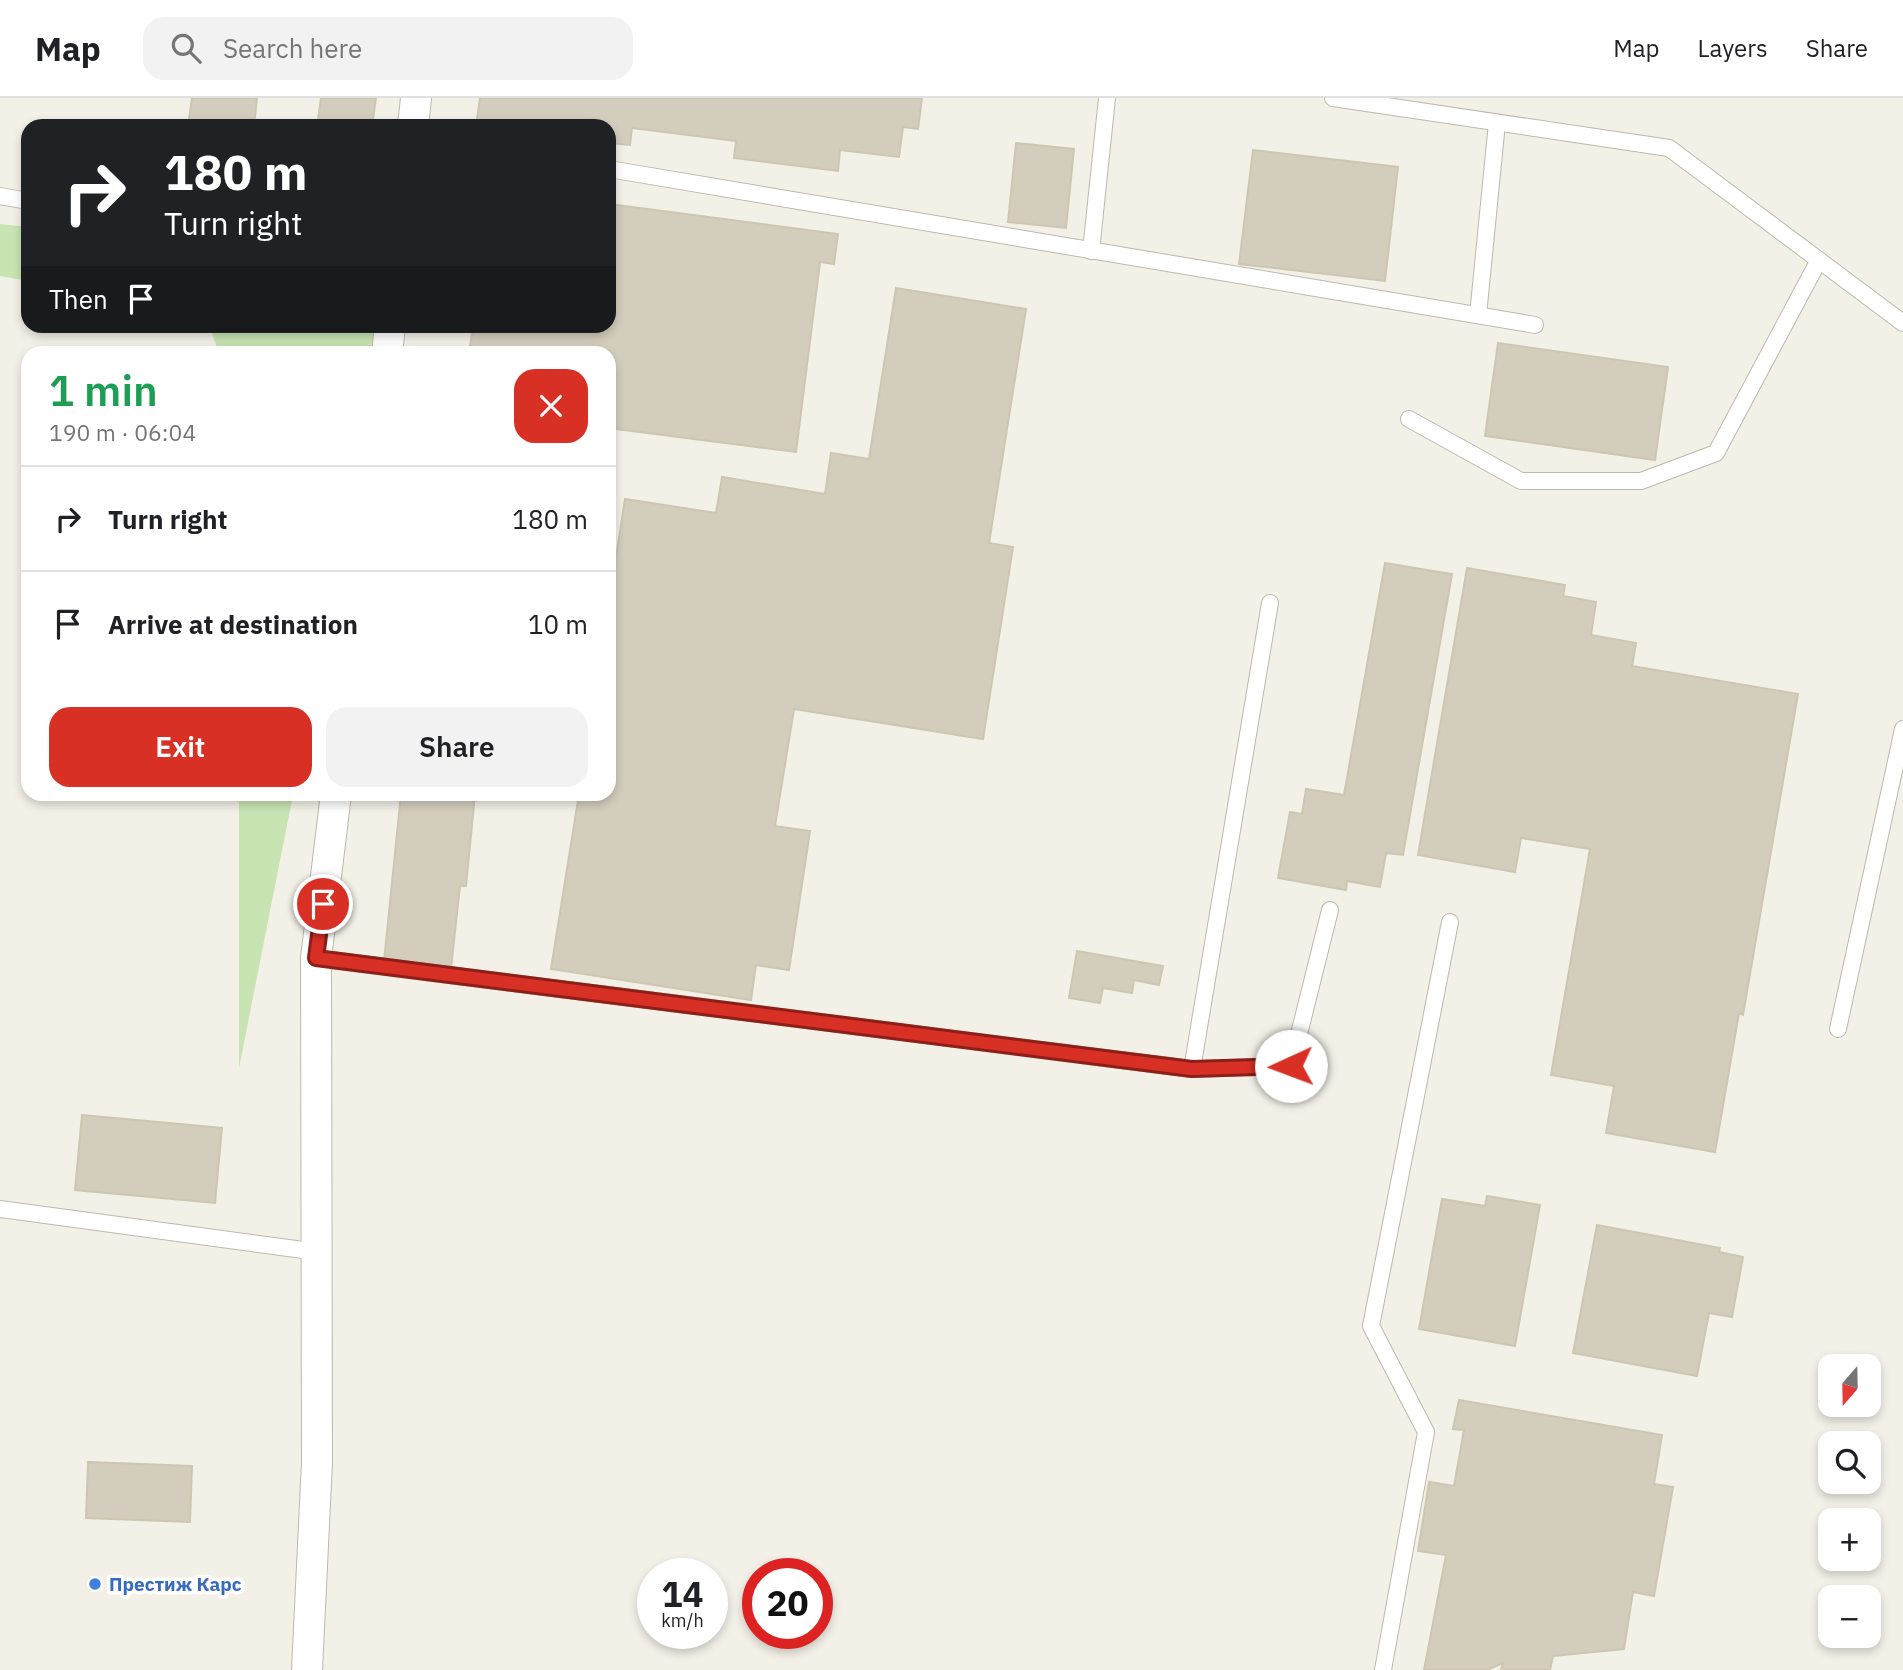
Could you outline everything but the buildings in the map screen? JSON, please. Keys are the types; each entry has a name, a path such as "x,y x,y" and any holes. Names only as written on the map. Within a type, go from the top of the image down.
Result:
{"street":[{"path":"414,119 416,98"},
{"path":"307,1670 317,1462 316,958 334,801"}],"lane":[{"path":"1091,251 1107,98"},
{"path":"1333,98 1669,148 1903,323"},
{"path":"1478,315 1497,123"},
{"path":"616,170 1535,325"},
{"path":"0,196 21,200"},
{"path":"1409,419 1521,481 1640,481 1716,453 1819,260"},
{"path":"1192,1069 1270,603"},
{"path":"1838,1030 1903,729"},
{"path":"316,958 1192,1069 1291,1066 1329,910"},
{"path":"1383,1670 1426,1432 1370,1326 1450,922"},
{"path":"0,1209 318,1252"}],"green space":[{"path":"0,224 21,226 21,280 0,276"},
{"path":"212,333 384,333 382,346 216,346"},
{"path":"239,801 292,801 239,1068"}],"place":[{"name":"Престиж Карс","path":"95,1584"}],"route":[{"path":"323,904 316,958 1192,1069 1291,1066"}]}
